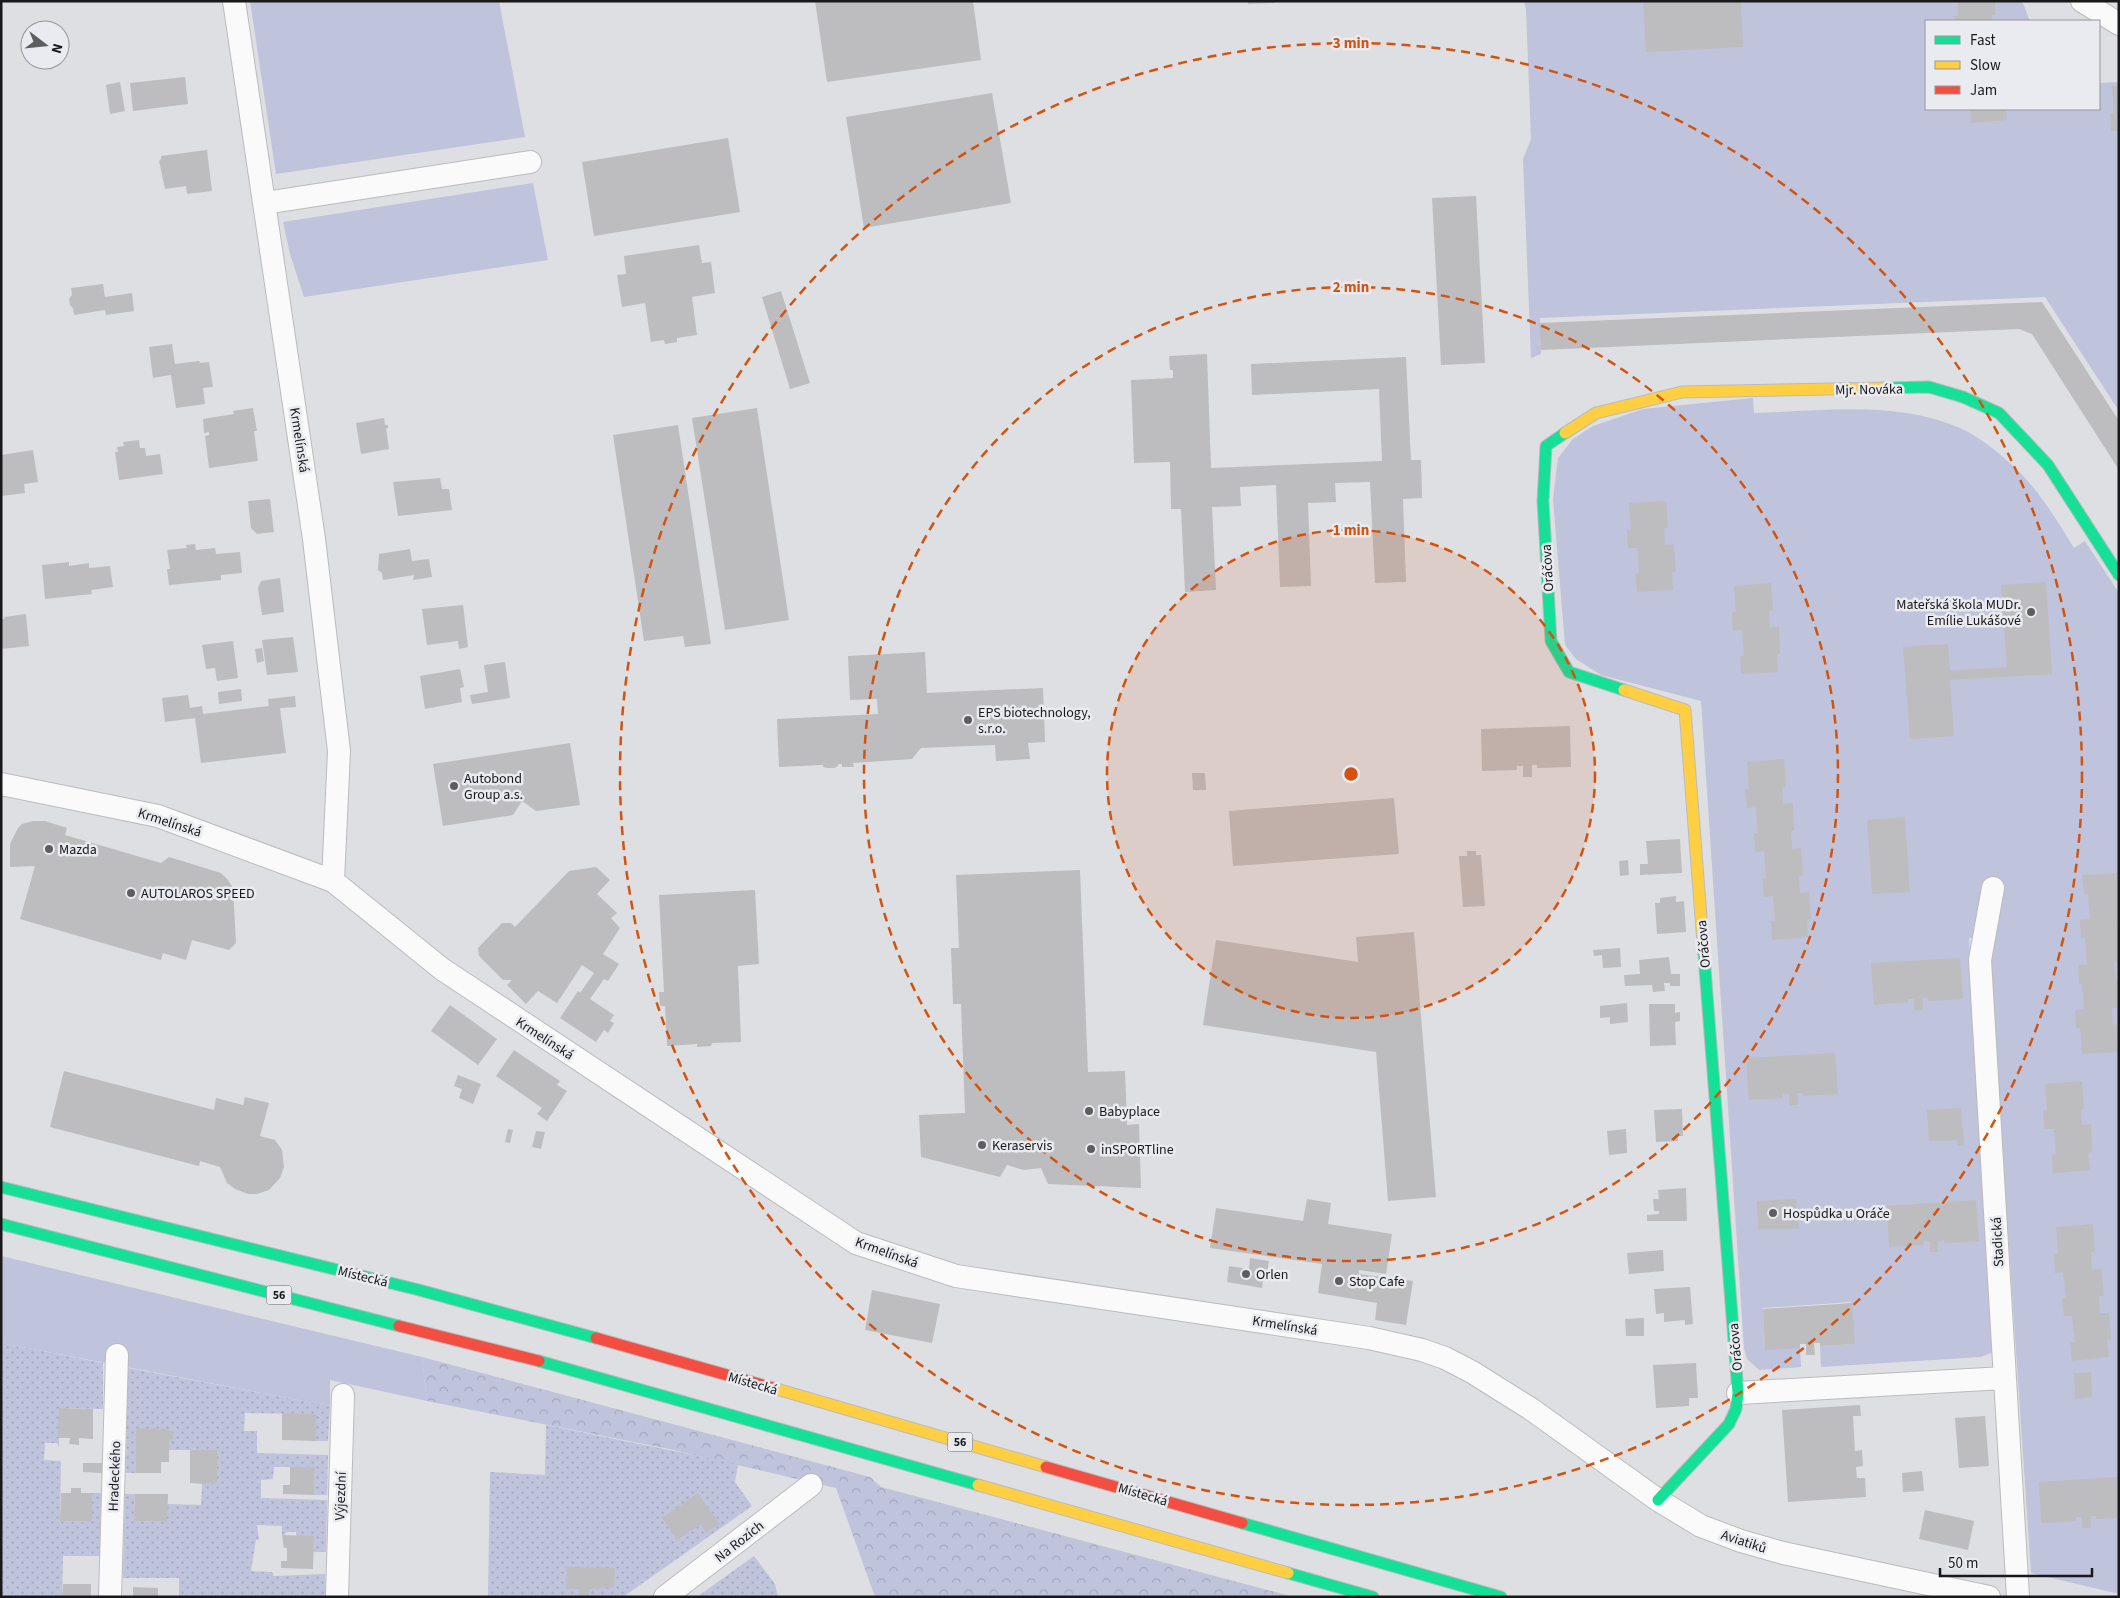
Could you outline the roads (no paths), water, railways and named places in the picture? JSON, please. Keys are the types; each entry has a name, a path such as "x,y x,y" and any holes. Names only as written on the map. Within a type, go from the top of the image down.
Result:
{"main road":[{"name":"Mjr. Nováka","path":"1546,446 1596,413 1682,392 1929,387 1963,397 1998,413 2048,465 2119,575"},
{"name":"Oráčova","path":"1546,446 1543,501 1550,640 1569,672 1685,710 1738,1393 1736,1408 1729,1424 1658,1500"},
{"name":"Místecká","path":"1,1187 419,1290 569,1330 1501,1597"},
{"name":"56","path":"1,1224 558,1366 1373,1597"}],"street":[{"name":"Krmelínská","path":"234,1 314,538 339,751 333,881"},
{"path":"2082,1 2119,24"},
{"path":"265,203 530,162"},
{"name":"Krmelínská","path":"1,784 158,816 333,881 442,969 856,1243 956,1276 1403,1344 1454,1363 1531,1409"},
{"name":"Stadická","path":"1993,888 1980,960 2018,1597"},
{"name":"Hradeckého","path":"110,1597 117,1355"},
{"path":"1738,1393 2004,1378"},
{"name":"Výjezdní","path":"337,1597 343,1395"},
{"name":"Aviatiků","path":"1531,1409 1658,1500 1701,1526 1741,1541 1783,1553 1989,1597"},
{"name":"Na Rozích","path":"665,1597 812,1485"}],"place":[{"name":"Mateřská škola MUDr. Emílie Lukášové","path":"2031,612"},
{"name":"EPS biotechnology, s.r.o.","path":"968,720"},
{"name":"Autobond Group a.s.","path":"454,786"},
{"name":"Mazda","path":"49,849"},
{"name":"AUTOLAROS SPEED","path":"131,893"},
{"name":"Babyplace","path":"1089,1111"},
{"name":"Keraservis","path":"982,1145"},
{"name":"inSPORTline","path":"1091,1149"},
{"name":"Hospůdka u Oráče","path":"1773,1213"},
{"name":"Orlen","path":"1246,1274"},
{"name":"Stop Cafe","path":"1339,1281"}]}
